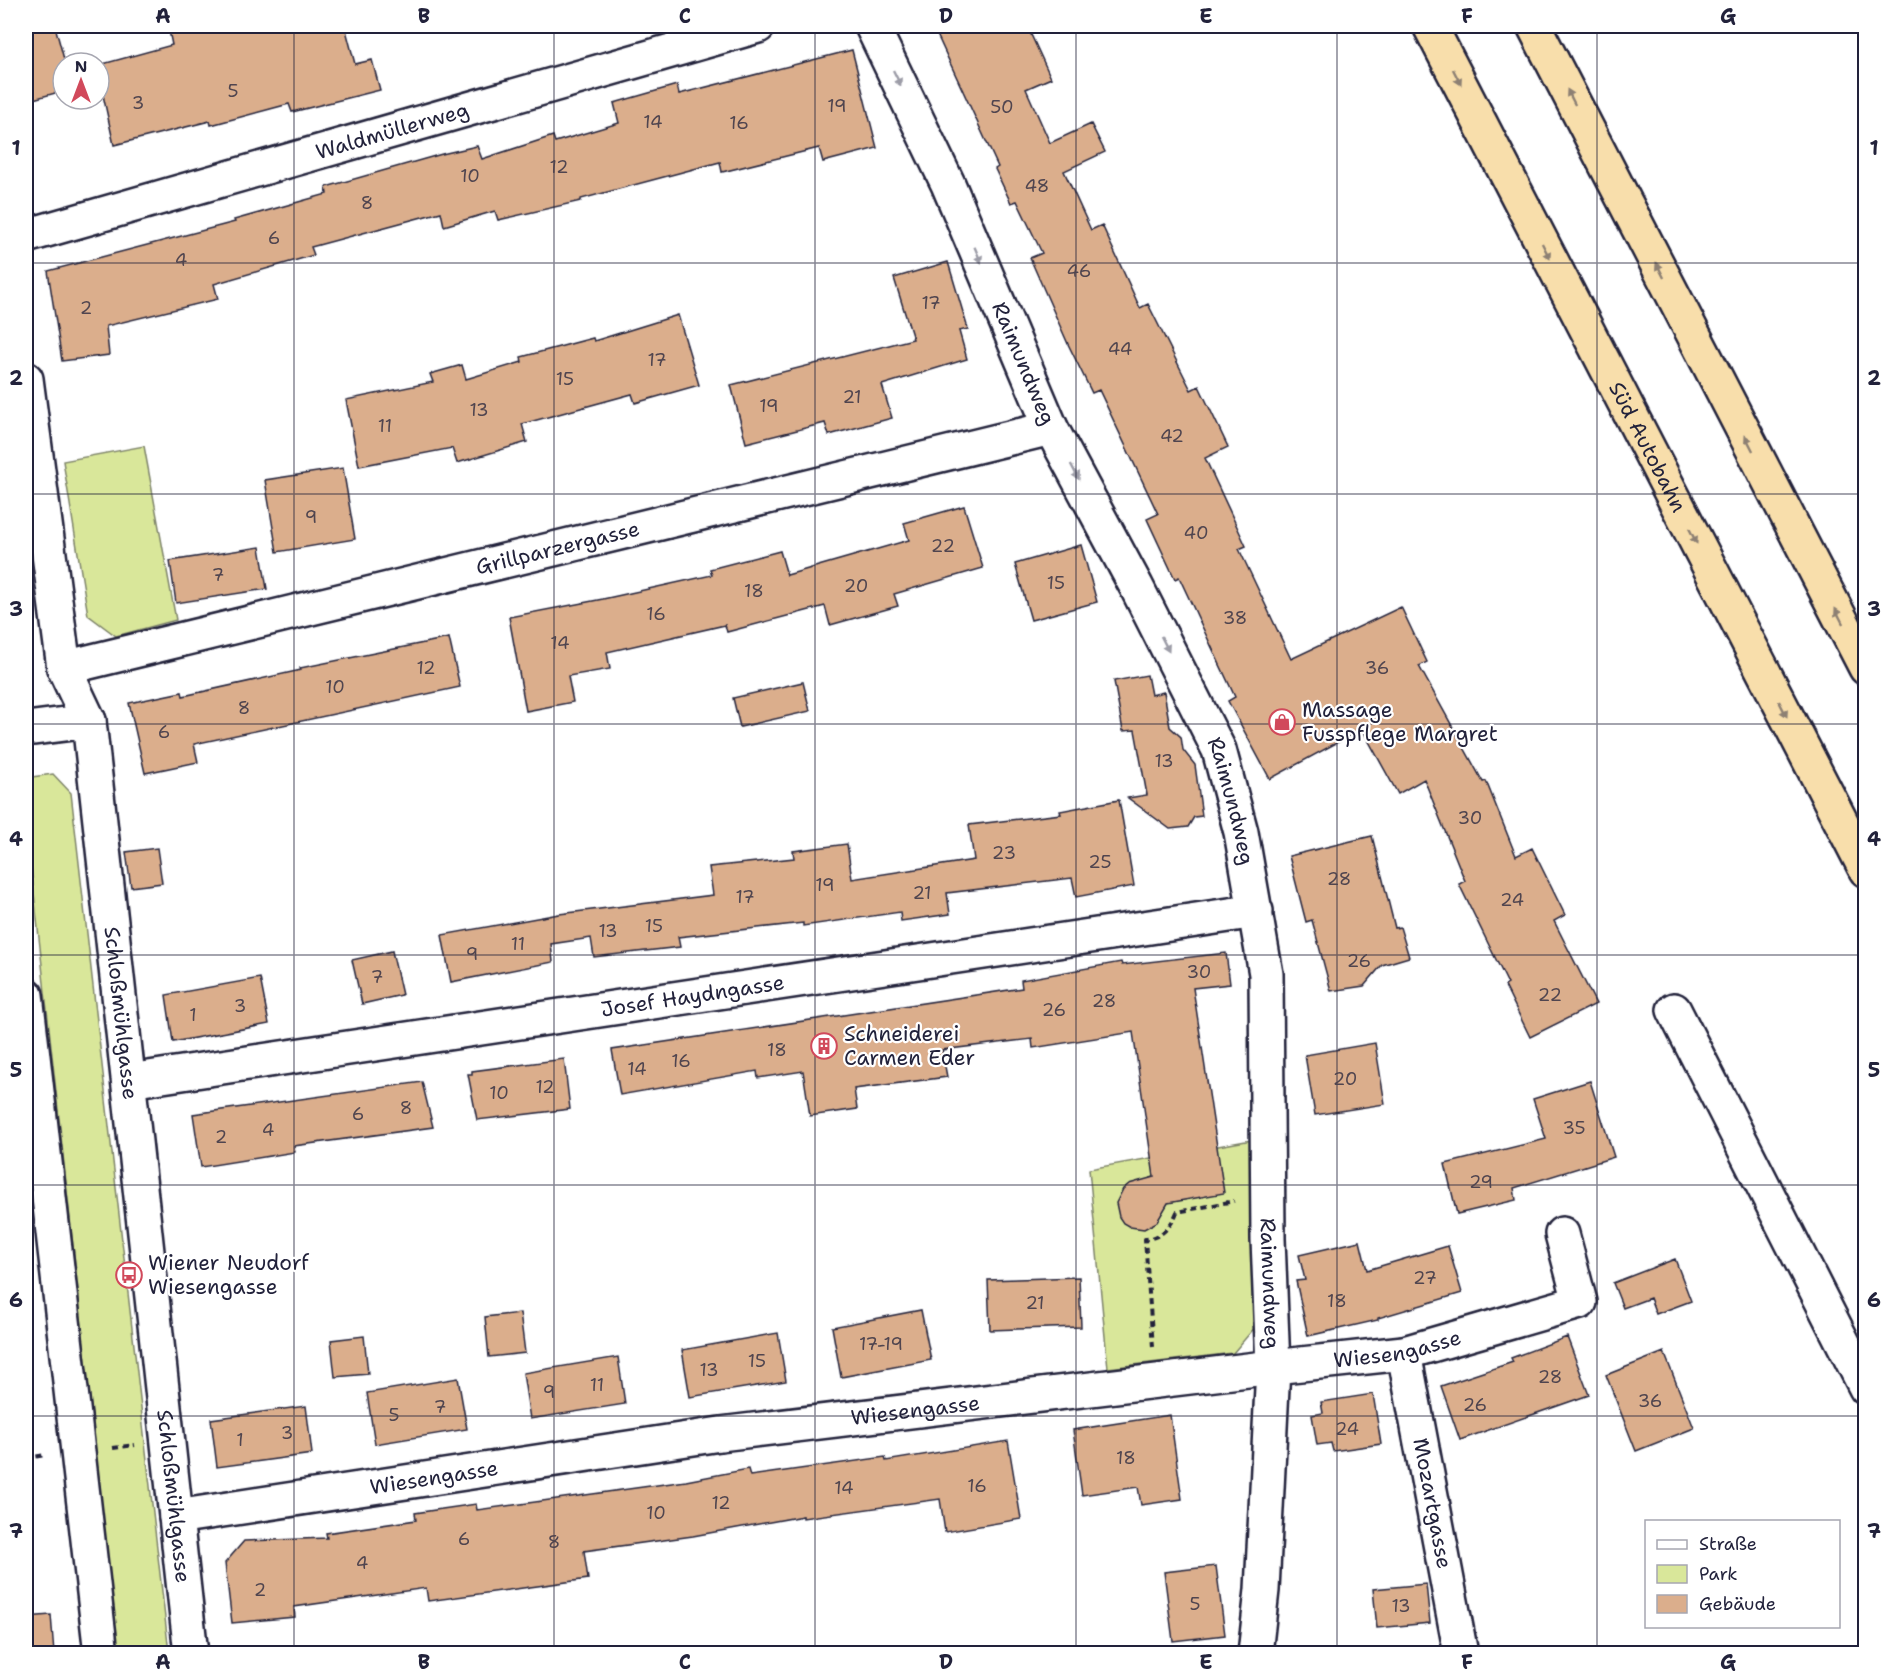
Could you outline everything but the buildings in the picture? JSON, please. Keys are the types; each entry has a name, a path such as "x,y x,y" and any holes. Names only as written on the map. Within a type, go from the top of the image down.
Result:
{"highway":[{"name":"Süd Autobahn","path":"1430,26 1866,870"},
{"path":"1534,26 1866,669"}],"street":[{"name":"Waldmüllerweg","path":"26,236 759,26"},
{"name":"Raimundweg","path":"872,26 948,184 1051,429 1136,586 1219,750 1241,832 1266,974 1268,1195 1273,1367 1262,1590 1255,1653"},
{"name":"Schloßmühlgasse","path":"26,379 64,668 89,721 191,1653"},
{"name":"Grillparzergasse","path":"64,668 1051,429"},
{"path":"26,729 89,721"},
{"name":"Josef Haydngasse","path":"129,1082 1256,911"},
{"path":"26,995 101,1653"},
{"path":"1674,1010 1866,1388"},
{"name":"Wiesengasse","path":"176,1517 720,1434 1404,1353 1581,1302 1562,1234"},
{"name":"Mozartgasse","path":"1404,1353 1461,1653"}],"path":[{"path":"1156,1381 1145,1239 1161,1234 1170,1225 1177,1212 1268,1195"},
{"path":"77,1452 168,1442"}],"green space":[{"path":"144,446 176,620 116,636 88,615 63,461"},
{"path":"53,774 71,793 169,1653 118,1653 26,820 26,794 32,777"},
{"path":"1252,1140 1256,1326 1233,1353 1108,1368 1089,1169"}],"place":[{"name":"Massage Fusspflege Margret","path":"1282,722"},
{"name":"Schneiderei Carmen Eder","path":"824,1046"},
{"name":"Wiener Neudorf Wiesengasse","path":"129,1275"}]}
